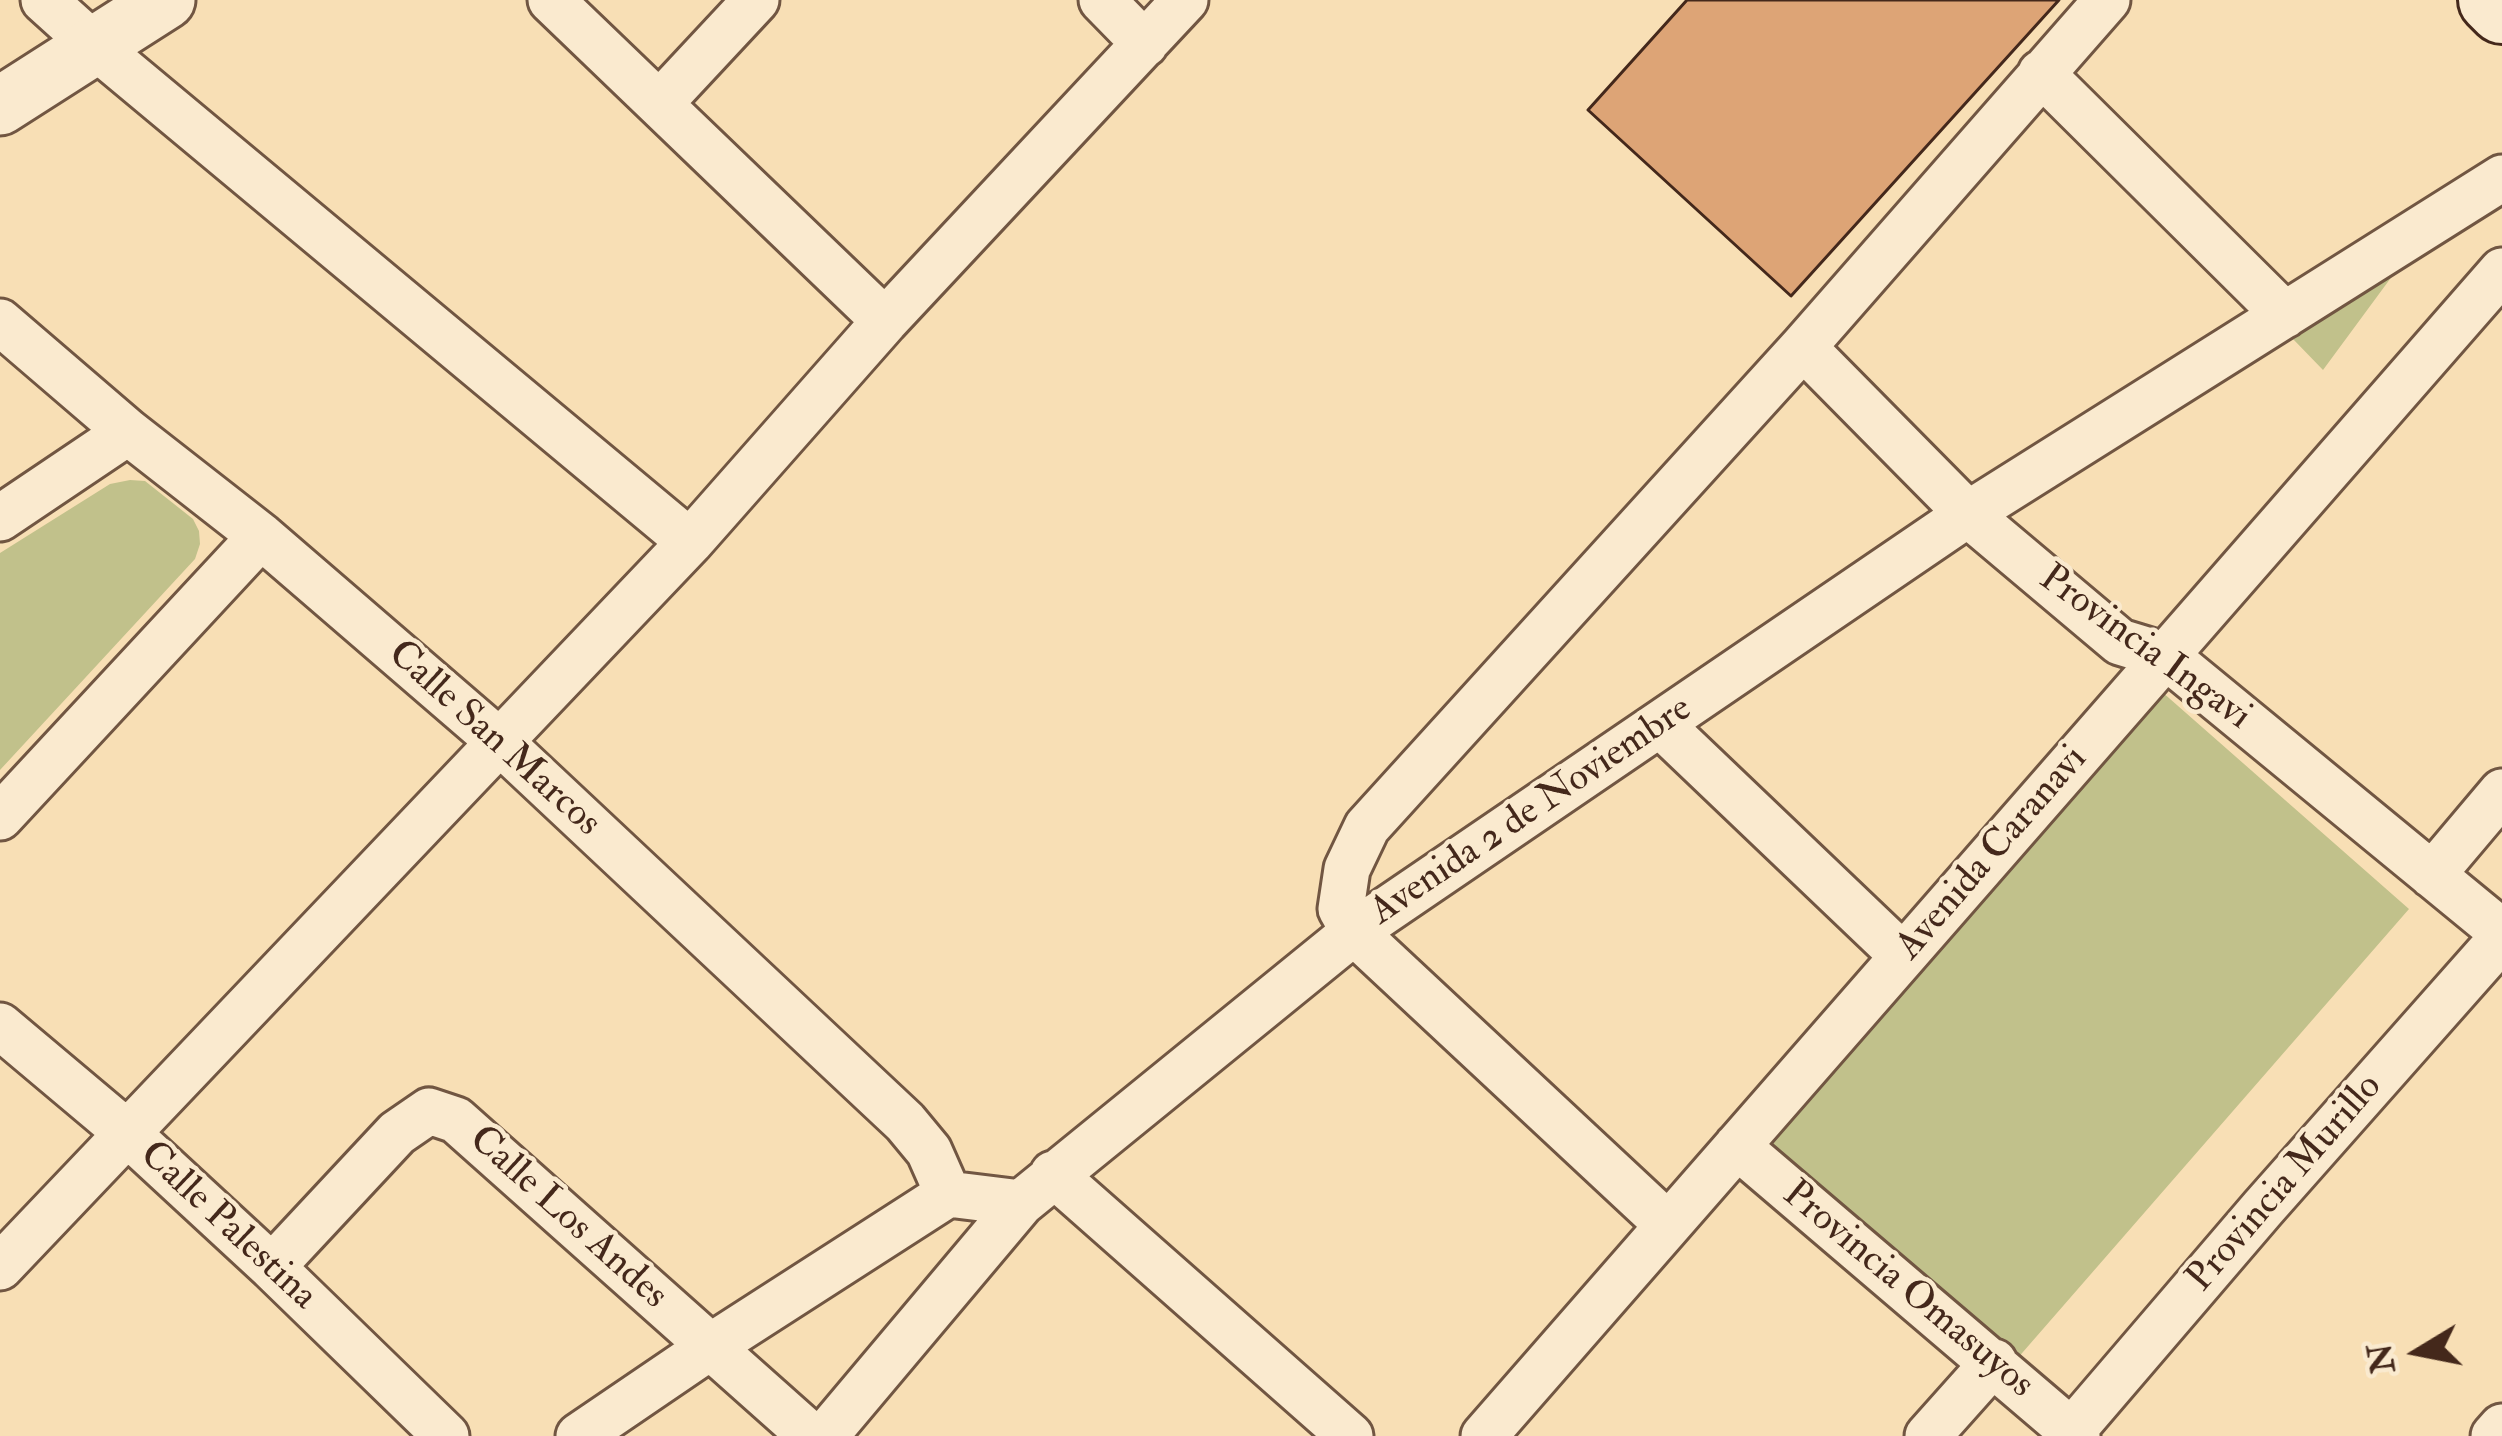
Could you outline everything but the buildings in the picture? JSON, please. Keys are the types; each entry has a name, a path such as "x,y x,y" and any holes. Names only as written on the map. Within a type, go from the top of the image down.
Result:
{"main road":[{"path":"2492,0 2502,10"}],"street":[{"path":"44,0 690,542"},
{"path":"0,106 166,0"},
{"path":"551,0 885,321"},
{"path":"659,103 756,0"},
{"path":"1102,0 1145,44"},
{"path":"0,1267 690,542 885,321 1185,0"},
{"path":"1668,1226 1354,932 1341,909 1347,868 1366,827 1803,346 2108,0"},
{"path":"2041,73 2285,315"},
{"name":"Avenida 2 de Noviembre","path":"825,1436 1037,1188 1354,932 1968,514 2502,178"},
{"name":"Avenida Caranavi","path":"1484,1436 2502,271"},
{"name":"Calle San Marcos","path":"0,322 502,742 905,1122 928,1151 949,1193"},
{"name":"Provincia Ingavi","path":"1803,346 1968,514 2120,642 2166,656 2502,935"},
{"path":"0,518 128,432"},
{"path":"0,817 261,536"},
{"path":"1661,724 1904,956"},
{"path":"2432,875 2502,791"},
{"name":"Provincia Murillo","path":"2074,1434 2263,1208 2502,935"},
{"name":"Calle Palestina","path":"0,1026 126,1132 446,1436"},
{"name":"Calle Los Andes","path":"272,1267 397,1133 429,1111 456,1120 811,1436"},
{"name":"Provincia Omasuyos","path":"1737,1146 2074,1434"},
{"path":"579,1436 949,1193 1037,1188 1350,1436"},
{"path":"1928,1436 1994,1362"},
{"path":"2494,1436 2502,1427"}],"green space":[{"path":"2460,184 2323,370 2262,307"},
{"path":"145,481 193,519 200,544 195,559 0,770 0,553 110,484"},
{"path":"2128,662 2409,909 2016,1360 1736,1112"}]}
